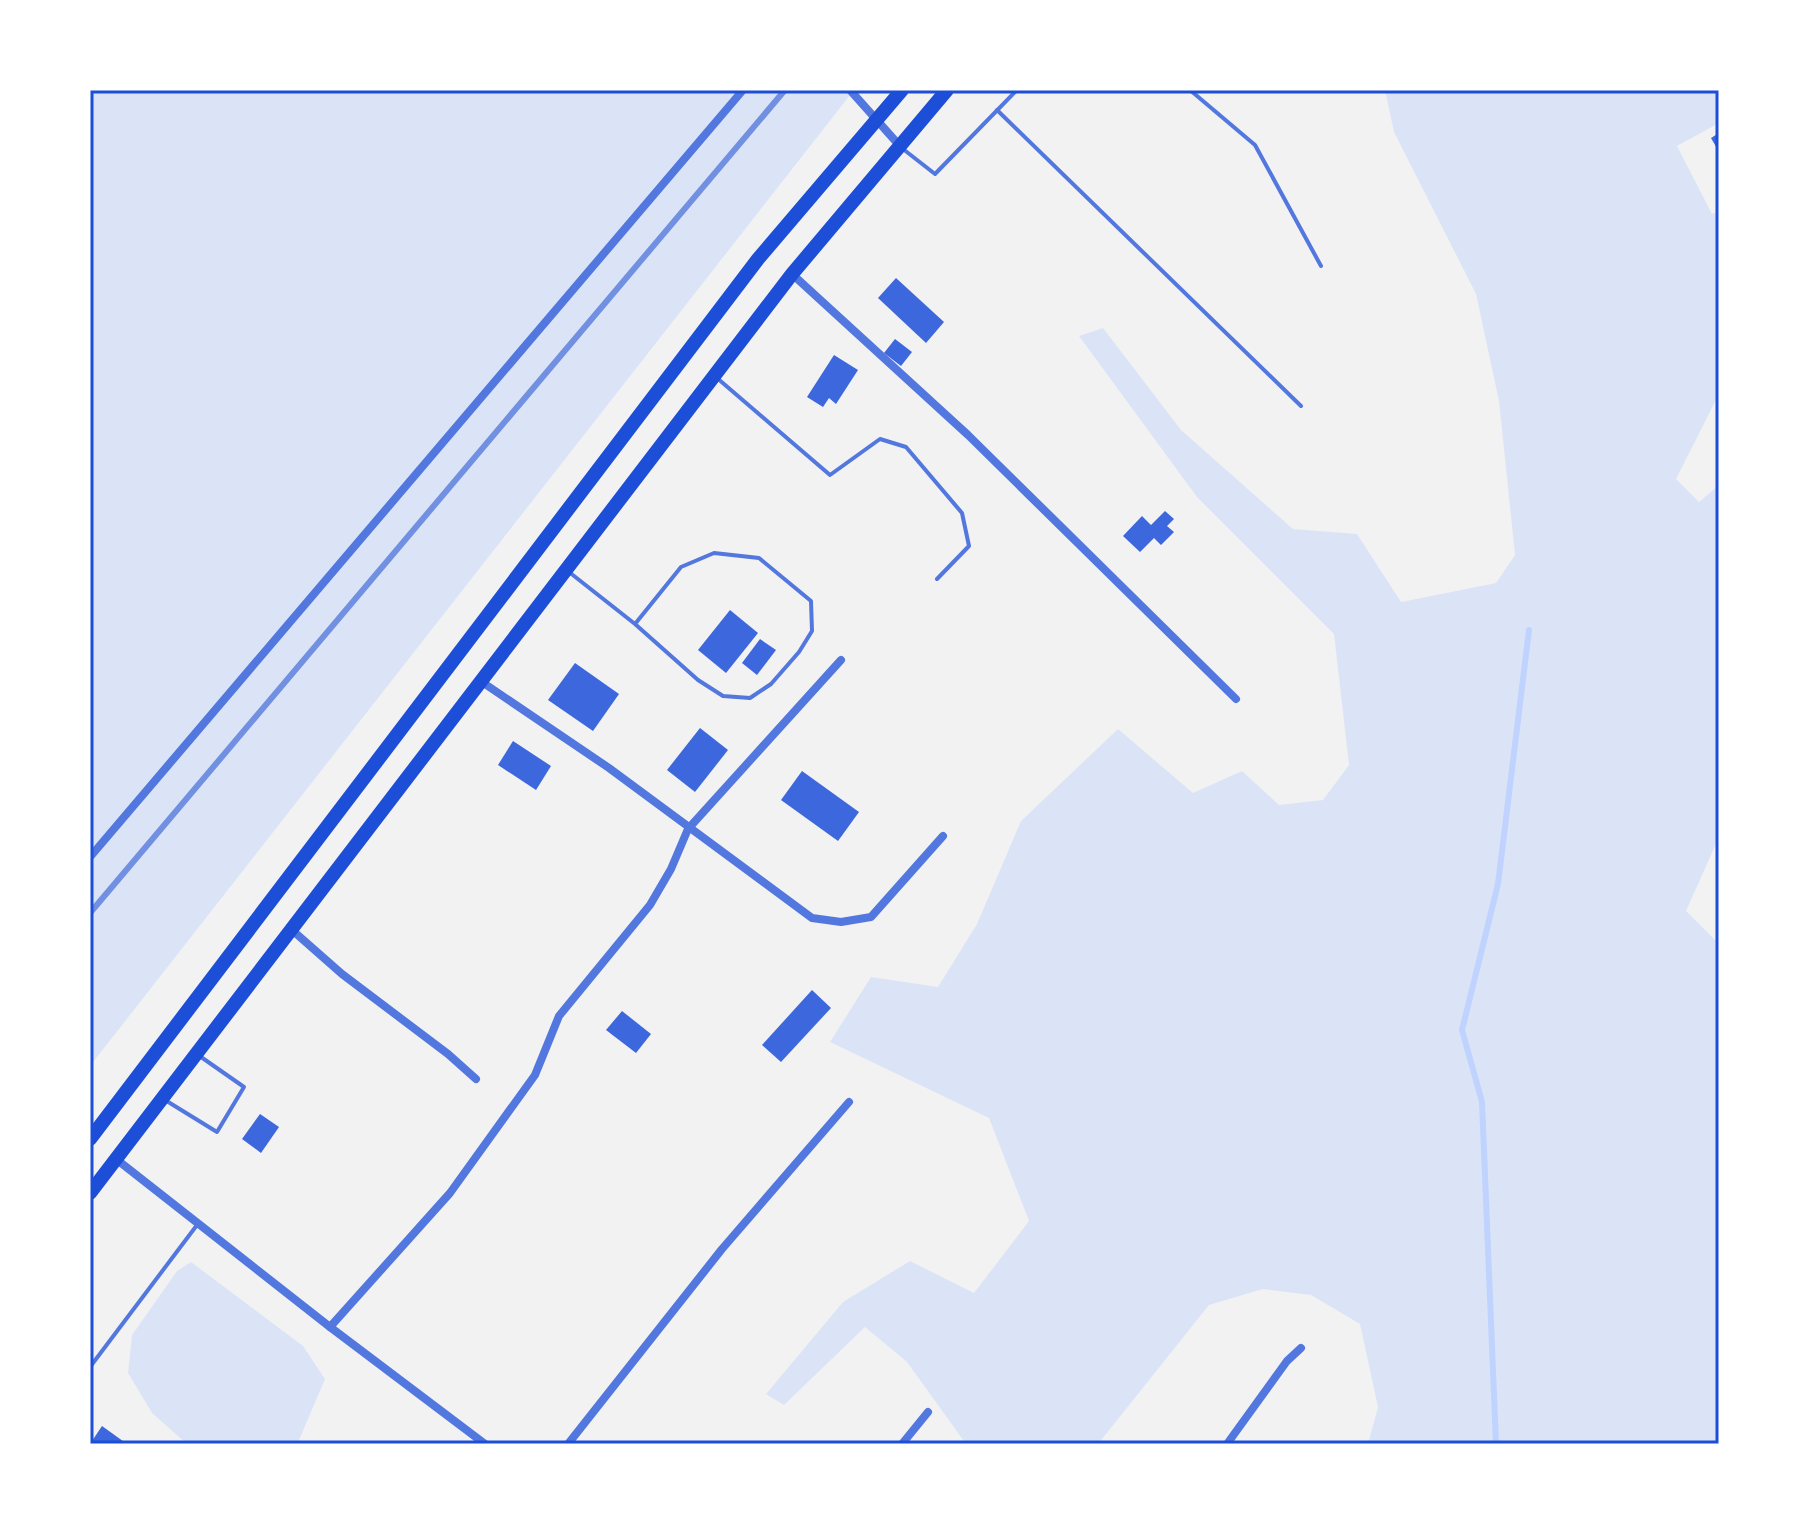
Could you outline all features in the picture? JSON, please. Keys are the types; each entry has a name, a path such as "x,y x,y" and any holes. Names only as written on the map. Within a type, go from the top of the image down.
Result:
{"main road":[{"path":"90,1139 758,259 902,90"},
{"path":"90,1193 792,274 947,90"}],"street":[{"path":"90,857 743,90"},
{"path":"850,90 899,145"},
{"path":"792,274 968,435 1236,699"},
{"path":"330,1327 450,1193 520,1096 543,1058 559,1016 650,905 671,869 688,829 841,660"},
{"path":"482,682 609,768 812,918 841,922 871,917 943,836"},
{"path":"292,930 342,974 448,1054 476,1079"},
{"path":"568,1444 722,1249 849,1102"},
{"path":"116,1159 485,1444"},
{"path":"1227,1444 1287,1361 1301,1348"},
{"path":"902,1444 928,1412"}],"lane":[{"path":"899,145 935,174 1017,90"},
{"path":"1190,90 1255,145 1321,266"},
{"path":"997,110 1301,406"},
{"path":"716,377 830,475 880,439 906,447 962,513 969,546 937,579"},
{"path":"567,571 635,624 698,680 723,696 750,698 771,684 799,652 812,631 811,601 759,558 714,553 681,567 635,624"},
{"path":"163,1099 217,1132 244,1087 197,1054"},
{"path":"90,1367 198,1224"}],"shaded area":[{"path":"90,90 854,90 90,1066"},
{"path":"1385,90 1719,90 1719,123 1677,146 1712,214 1719,211 1719,394 1676,479 1699,502 1719,485 1719,837 1686,911 1719,944 1719,1444 1368,1444 1378,1407 1360,1324 1311,1295 1263,1289 1209,1305 1098,1444 966,1444 907,1362 865,1327 784,1405 766,1394 843,1302 910,1261 974,1293 1029,1221 989,1118 830,1042 871,977 938,987 977,924 1021,821 1118,729 1193,793 1242,771 1279,805 1323,800 1349,765 1334,634 1197,497 1079,336 1103,328 1181,430 1293,529 1357,534 1401,602 1496,583 1515,555 1499,401 1476,294 1394,132"},
{"path":"191,1262 303,1346 325,1379 299,1440 302,1444 187,1444 152,1413 128,1373 132,1335 177,1271"}],"building":[{"path":"1719,133 1719,152 1711,138"},
{"path":"896,278 944,322 926,343 878,298"},
{"path":"895,339 912,352 901,366 884,353"},
{"path":"834,355 858,370 836,404 829,398 823,407 807,397"},
{"path":"1165,511 1174,519 1167,526 1174,532 1161,545 1154,538 1140,552 1123,536 1142,516 1151,525"},
{"path":"730,610 758,633 726,673 698,650"},
{"path":"760,639 776,650 757,675 742,663"},
{"path":"575,663 619,694 593,731 548,700"},
{"path":"700,728 728,750 695,792 667,770"},
{"path":"513,741 551,766 536,790 498,765"},
{"path":"802,771 859,812 838,841 781,800"},
{"path":"812,990 831,1008 781,1062 762,1045"},
{"path":"622,1011 651,1034 636,1053 606,1030"},
{"path":"260,1114 279,1127 261,1153 242,1139"},
{"path":"102,1426 127,1444 90,1444"}],"waterway":[{"path":"1496,1444 1482,1102 1462,1030 1498,884 1529,630"}],"railway":[{"path":"90,913 785,90"}]}
